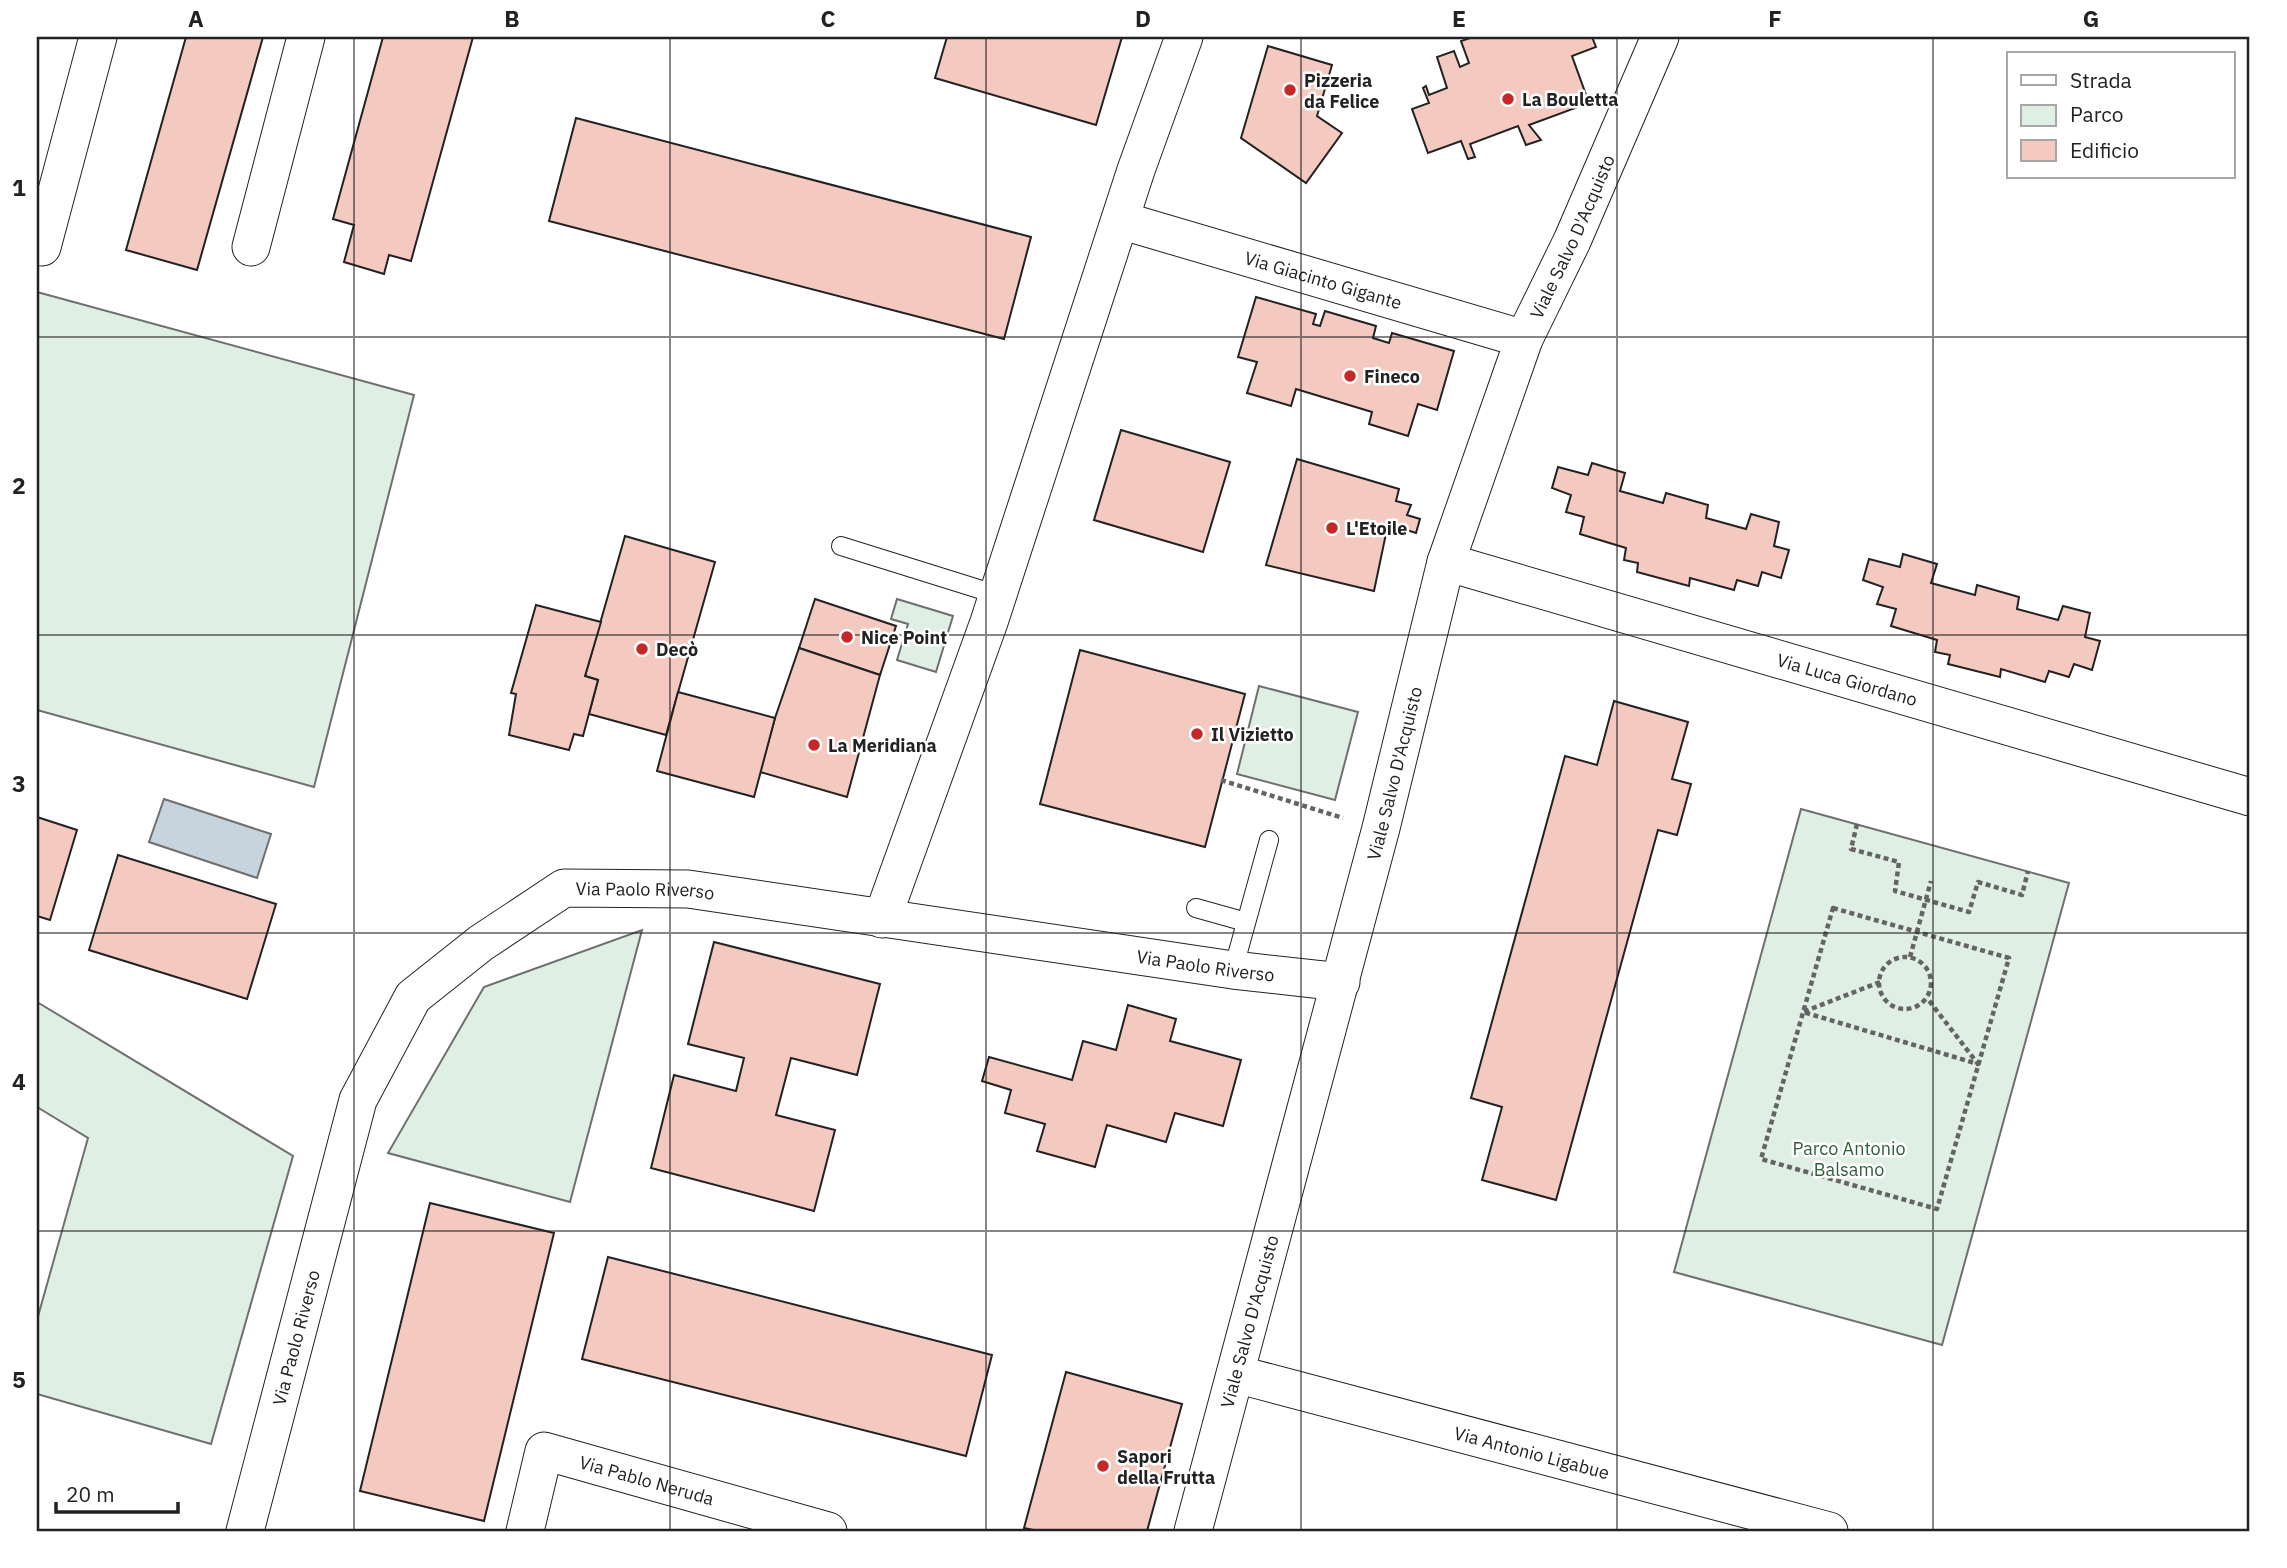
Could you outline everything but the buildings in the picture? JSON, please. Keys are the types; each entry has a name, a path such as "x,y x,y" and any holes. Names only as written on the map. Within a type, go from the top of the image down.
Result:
{"street":[{"path":"42,247 98,37"},
{"path":"251,247 306,37"},
{"path":"882,919 998,595 1120,220 1184,37"},
{"name":"Viale Salvo D'Acquisto","path":"1194,1531 1341,982 1446,562 1524,339 1572,241 1660,37"},
{"name":"Via Giacinto Gigante","path":"1120,220 1524,339"},
{"name":"Via Luca Giordano","path":"1446,562 2250,797"},
{"name":"Via Paolo Riverso","path":"245,1531 358,1100 413,997 481,943 564,888 688,889 1233,970 1341,982"},
{"name":"Via Antonio Ligabue","path":"1236,1374 1829,1531"},
{"name":"Via Pablo Neruda","path":"525,1531 544,1451 828,1531"}],"lane":[{"path":"841,546 998,595"},
{"path":"1233,970 1269,840"},
{"path":"1196,908 1246,922"}],"path":[{"path":"1221,780 1381,828"},
{"path":"1857,824 1851,849 1899,862 1895,891 1969,912 1978,882 2022,895 2028,871"},
{"path":"1910,957 1931,881"},
{"path":"1833,908 2009,958 1937,1209 1760,1159 1803,1012 1833,908"},
{"path":"1910,957 1918,960 1929,973 1931,990 1927,998 1913,1008 1897,1008 1884,998 1880,982 1886,966 1893,960 1910,957"},
{"path":"1803,1012 1880,982"},
{"path":"1927,998 1978,1064"},
{"path":"1803,1012 1978,1064"}],"green space":[{"path":"37,292 414,395 314,787 37,710"},
{"path":"897,599 953,616 936,672 897,660 908,624 891,619"},
{"path":"1259,686 1358,712 1335,800 1237,774"},
{"name":"Parco Antonio Balsamo","path":"1801,809 2069,883 1942,1345 1674,1272"},
{"path":"642,930 570,1202 388,1153 484,987"},
{"path":"37,1002 293,1156 211,1444 37,1394 37,1320 88,1138 37,1107"}],"shaded area":[{"path":"164,799 271,834 257,878 149,842"}],"place":[{"name":"Pizzeria da Felice","path":"1290,90"},
{"name":"La Bouletta","path":"1508,99"},
{"name":"Fineco","path":"1350,376"},
{"name":"L'Etoile","path":"1332,528"},
{"name":"Nice Point","path":"847,637"},
{"name":"Decò","path":"642,649"},
{"name":"Il Vizietto","path":"1197,734"},
{"name":"La Meridiana","path":"814,745"},
{"name":"Sapori della Frutta","path":"1103,1466"}]}
